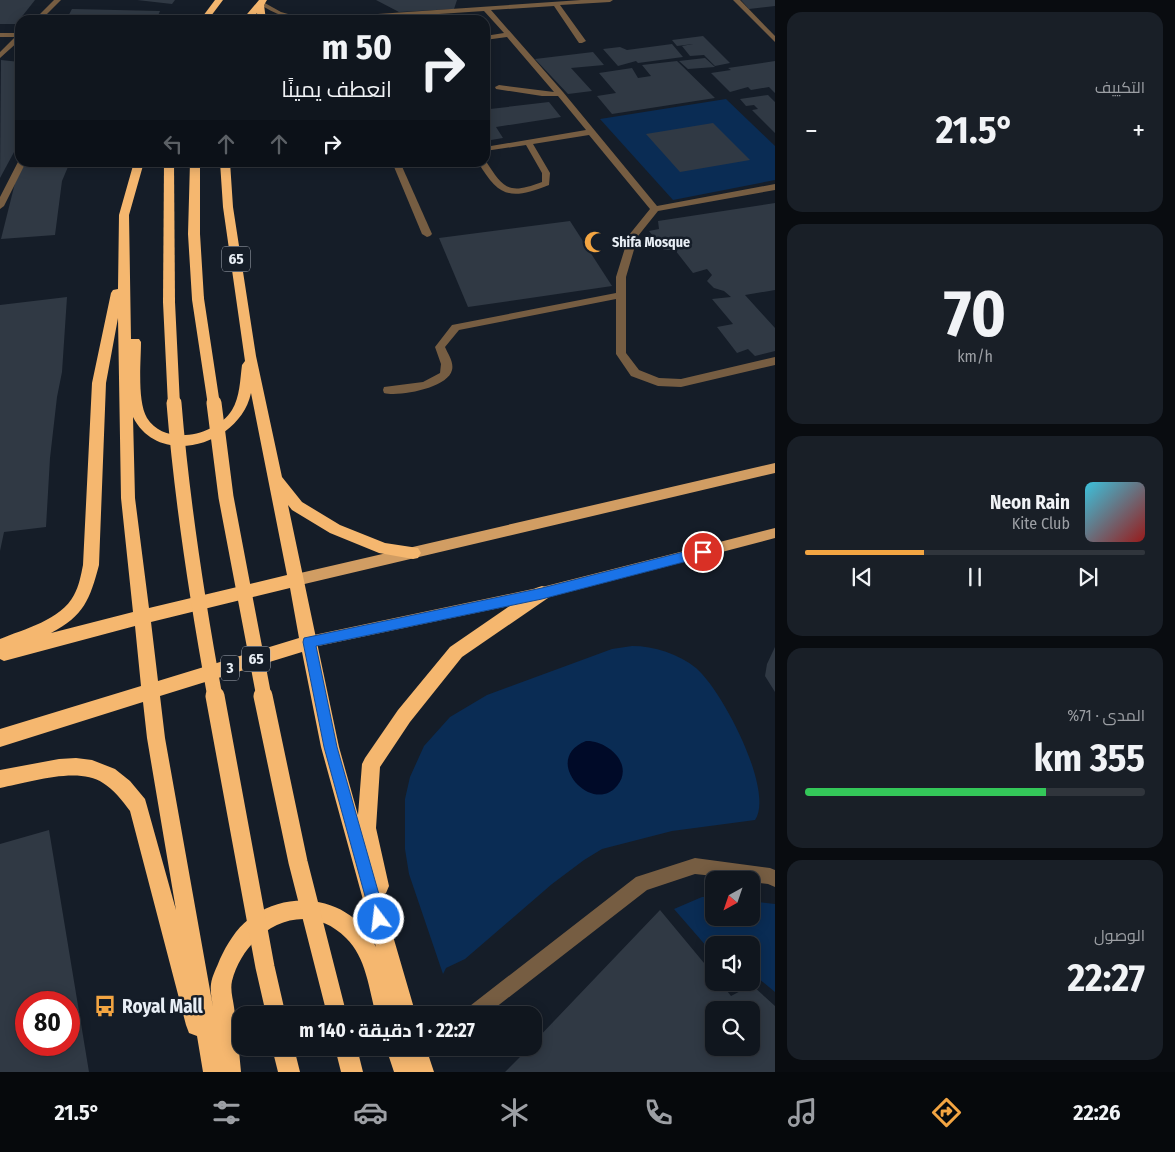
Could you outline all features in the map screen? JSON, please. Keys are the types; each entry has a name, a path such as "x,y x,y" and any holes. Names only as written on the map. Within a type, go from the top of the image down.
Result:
{"highway":[{"path":"208,15 219,0"},
{"path":"250,15 261,3"},
{"path":"138,167 124,215 123,264 128,498 156,738 214,1072"},
{"path":"169,167 168,234 171,363 180,474 197,601 264,967 274,1006"},
{"name":"65","path":"195,167 194,234 198,299 208,358 226,497 298,862 335,1006"},
{"name":"65","path":"225,167 228,208 250,356 330,747 403,1006"},
{"path":"123,264 133,296 138,414 144,426 150,431 163,438 188,440 213,434 227,425 237,415 242,403 250,356"},
{"path":"0,647 71,612 79,602 85,587 91,565 99,383 123,264"},
{"path":"274,475 297,506 335,529 384,549 413,552"},
{"path":"0,654 296,580"},
{"path":"404,1006 367,828 371,764 404,716 456,652 542,593"},
{"name":"3","path":"0,738 150,693 309,642"},
{"path":"0,779 76,765 95,768 116,780 131,796 138,806 210,1072"},
{"path":"230,1072 221,984 232,956 245,936 261,922 280,912 300,908 320,910 338,918 354,931 366,949 384,1006"},
{"path":"285,1056 289,1072"},
{"path":"348,1056 352,1072"},
{"path":"405,1072 415,1056"}],"main road":[{"path":"296,580 775,468"},
{"path":"309,642 542,593 775,533"}],"street":[{"path":"42,15 58,0"},
{"path":"459,11 462,0"},
{"path":"397,15 610,0"},
{"path":"736,0 775,40"},
{"path":"261,3 284,15"},
{"path":"556,4 582,40"},
{"path":"486,9 560,94 655,209"},
{"path":"0,35 15,36"},
{"path":"490,37 508,35"},
{"path":"0,56 15,41"},
{"path":"499,88 542,94 560,94"},
{"path":"490,148 590,132"},
{"path":"485,167 494,183 510,192 526,191 546,183 546,173 528,142"},
{"path":"0,206 20,167"},
{"path":"401,167 427,234"},
{"path":"775,187 655,209 634,236 621,276 620,295 621,354 635,373 658,382 681,383 775,361"},
{"path":"388,390 437,382 445,377 448,369 440,347 456,327 620,295"},
{"path":"484,1006 642,883 695,866 770,876 775,879"}],"shaded area":[{"path":"726,99 775,146 775,180 673,200 600,119"},
{"path":"632,646 657,649 674,655 696,668 707,680 731,718 743,741 752,765 758,787 759,806 755,820 672,831 602,849 552,884 465,959 446,968 443,974 409,874 405,849 405,799 410,777 424,746 450,717 487,695 612,649"},
{"path":"586,741 594,742 610,749 621,762 622,778 617,786 607,793 595,794 584,790 575,782 569,771 568,760 573,749"},
{"path":"705,897 705,926 760,926 760,902 775,904 775,992 760,980 760,936 705,936 705,945 674,909"}],"building":[{"path":"0,0 35,0 23,15 15,15 15,24 0,24"},
{"path":"137,0 175,0 172,4"},
{"path":"376,0 457,0 454,9 399,12"},
{"path":"741,0 775,0 775,6 749,9"},
{"path":"72,9 160,11 158,15 69,15"},
{"path":"703,36 730,63 715,66 704,55 690,56 682,46 693,44 677,46 672,40"},
{"path":"672,44 683,57 638,63 636,61 618,66 603,49 620,47 627,50"},
{"path":"593,52 604,65 571,68 592,91 568,94 535,59"},
{"path":"705,58 715,67 688,69 679,61"},
{"path":"1,60 15,61 15,150 0,178"},
{"path":"677,61 715,98 612,114 597,96 616,93 599,73 632,68 638,78 651,76 642,65"},
{"path":"775,61 775,93 769,87 751,90 748,87 730,92 711,73 731,70 728,68"},
{"path":"768,95 775,102 775,133 752,110 758,109 754,105 746,106 740,99"},
{"path":"549,102 561,117 496,127 503,138 490,140 490,109"},
{"path":"713,123 750,160 680,172 646,134"},
{"path":"23,167 68,167 62,181 55,235 1,239 15,183"},
{"path":"775,203 775,290 745,295 775,328 775,351 755,356 748,349 737,353 717,327 733,324 712,299 731,297 724,291 714,288 707,281 712,275 707,269 693,273 675,250 664,250 649,231 659,229 658,221"},
{"path":"570,221 612,286 468,307 439,238"},
{"path":"67,297 62,372 50,458 46,527 4,532 0,551 0,305"},
{"path":"775,647 775,692 765,676 767,664"},
{"path":"49,830 76,991 15,991 15,1056 80,1056 80,1018 89,1072 0,1072 0,844"},
{"path":"660,910 705,964 705,991 727,991 731,996 741,991 759,991 775,1006 775,1072 505,1072 521,1056 542,1056 542,1034"}],"place":[{"name":"Shifa Mosque","path":"595,242"},
{"name":"Royal Mall","path":"105,1006"}],"route":[{"path":"379,919 330,747 309,642 542,593 703,552"}]}
